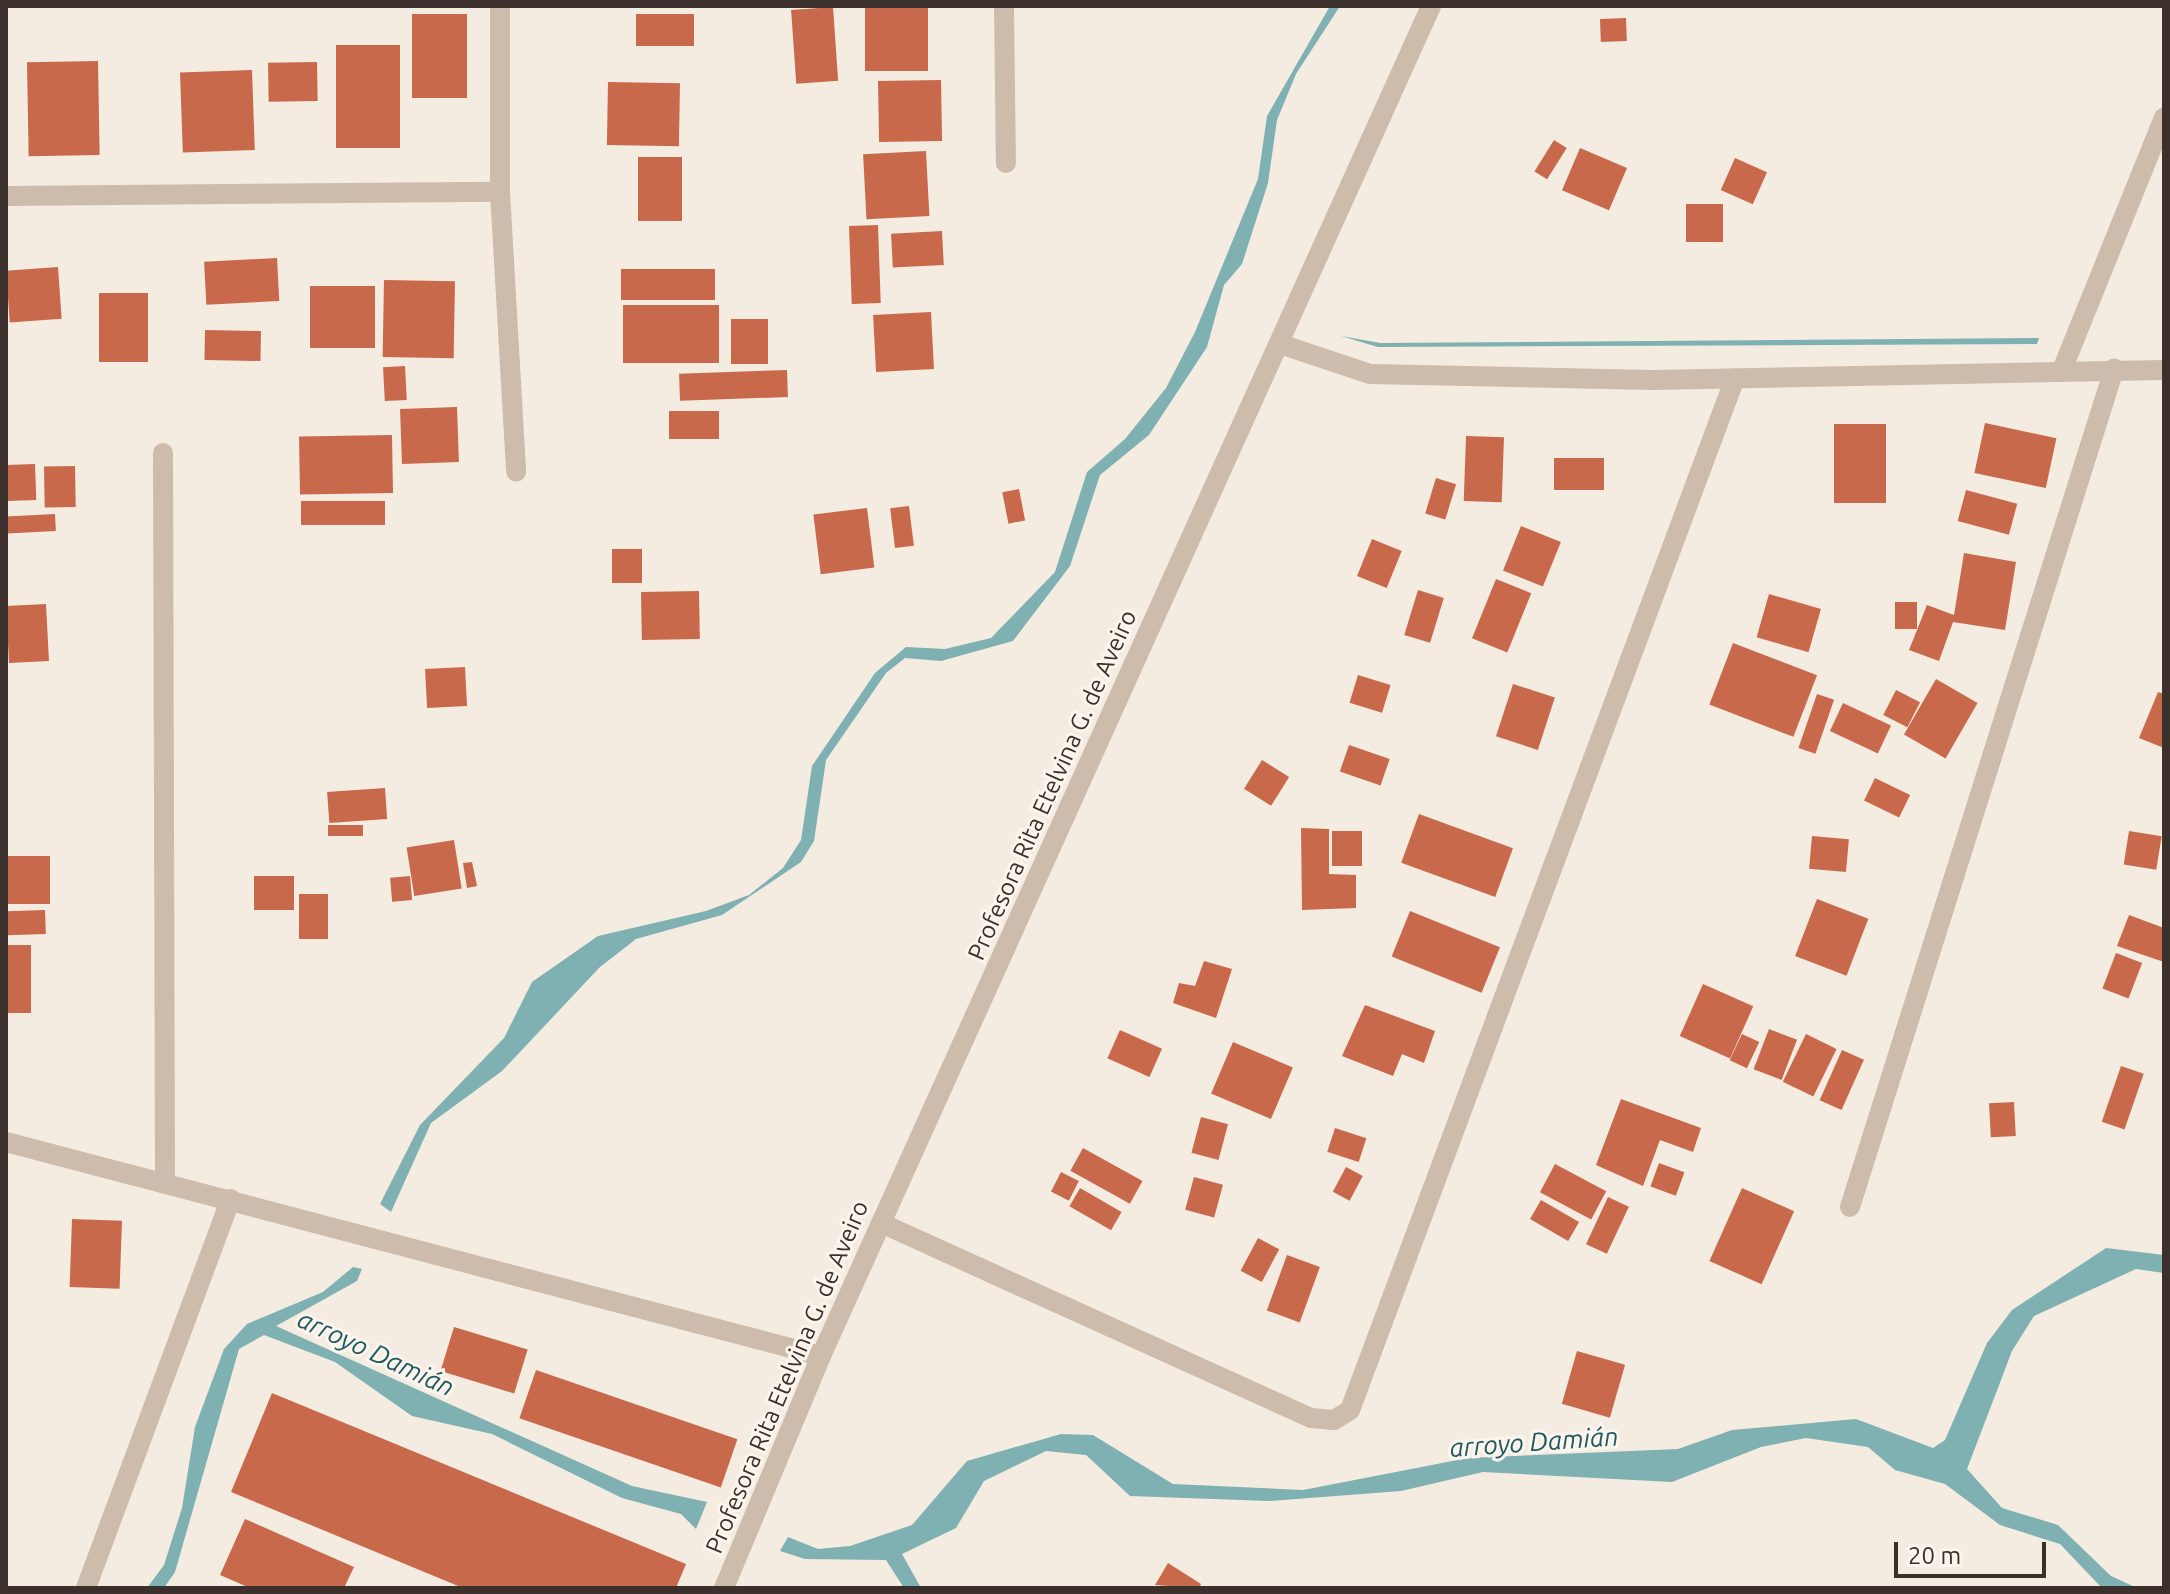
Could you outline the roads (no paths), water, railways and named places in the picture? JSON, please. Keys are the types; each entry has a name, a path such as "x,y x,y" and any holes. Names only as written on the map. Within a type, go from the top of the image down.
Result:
{"street":[{"path":"500,6 500,192 516,472"},
{"path":"1004,6 1006,163"},
{"name":"Profesora Rita Etelvina G. de Aveiro","path":"724,1588 821,1356 1431,6"},
{"path":"2062,370 2164,118"},
{"path":"6,196 500,192"},
{"path":"1280,344 1370,374 1735,378 2164,370"},
{"path":"1850,1207 2114,369"},
{"path":"881,1223 1311,1418 1334,1420 1350,1410 1735,378"},
{"path":"163,453 165,1183"},
{"path":"6,1142 821,1356"},
{"path":"86,1588 231,1199"}],"water":[{"path":"1330,6 1340,6 1296,74 1277,120 1268,183 1242,264 1224,285 1207,347 1149,435 1100,475 1070,566 1013,641 941,661 905,658 886,673 826,760 814,841 801,862 722,915 636,939 600,967 502,1071 431,1123 391,1212 380,1204 420,1125 504,1038 532,982 598,936 706,911 749,895 783,868 801,840 812,766 875,673 906,647 945,649 991,638 1055,572 1087,472 1125,439 1166,388 1195,332 1258,179 1267,116"},
{"path":"1341,336 1380,343 2039,338 2037,344 1378,347"},
{"path":"2106,1248 2164,1255 2164,1273 2136,1269 2034,1316 2012,1351 1967,1469 2002,1508 2058,1525 2111,1576 2137,1588 2102,1588 2060,1544 2000,1525 1945,1484 1895,1470 1868,1447 1806,1438 1761,1447 1672,1482 1483,1472 1401,1491 1269,1501 1130,1496 1086,1455 1046,1451 984,1481 956,1528 902,1554 921,1588 904,1588 886,1560 805,1559 780,1551 788,1537 818,1549 850,1546 912,1525 967,1461 1061,1434 1093,1435 1173,1484 1303,1490 1468,1458 1678,1449 1732,1430 1856,1419 1933,1448 1945,1440 1987,1343 2012,1310"},
{"path":"353,1267 362,1269 357,1281 276,1326 632,1486 707,1502 696,1529 681,1514 622,1498 492,1434 412,1416 335,1362 264,1335 239,1349 175,1572 164,1588 147,1588 164,1565 182,1508 195,1427 224,1349 247,1324 323,1292"}],"water label":[{"name":"arroyo Damián","path":"376,1353"},
{"name":"arroyo Damián","path":"1534,1442"}]}
